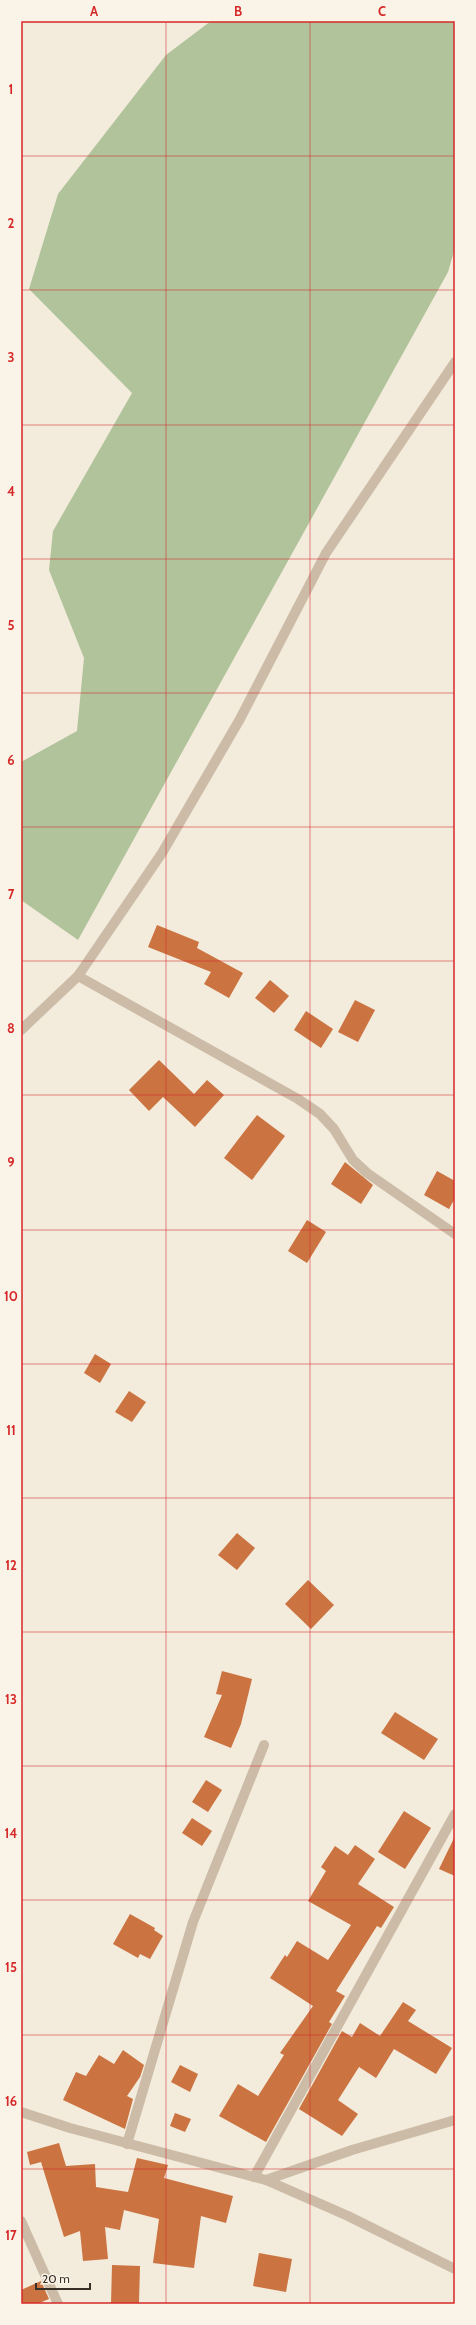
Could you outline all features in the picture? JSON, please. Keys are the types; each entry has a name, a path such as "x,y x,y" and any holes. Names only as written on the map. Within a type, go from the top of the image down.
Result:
{"street":[{"path":"21,1030 78,976 162,853 240,719 326,554 455,362"},
{"path":"78,976 304,1103 320,1114 329,1124 353,1160 366,1173 455,1234"},
{"path":"127,2144 193,1922 264,1745"},
{"path":"254,2177 455,1814"},
{"path":"21,2112 127,2144 266,2180 348,2216 455,2269"},
{"path":"266,2180 352,2150 455,2120"},
{"path":"21,2221 58,2304"}],"green space":[{"path":"211,21 455,21 455,248 448,272 78,940 21,900 21,762 77,731 84,658 49,570 53,531 132,393 29,289 58,194 166,55"}],"building":[{"path":"157,925 199,942 197,948 243,973 229,998 204,984 211,972 148,947"},
{"path":"270,980 289,996 274,1013 255,998"},
{"path":"355,1000 375,1010 358,1042 338,1032"},
{"path":"306,1011 333,1029 321,1048 294,1030"},
{"path":"159,1060 194,1094 207,1080 224,1095 195,1127 163,1097 149,1111 129,1090"},
{"path":"257,1115 285,1136 252,1180 224,1158"},
{"path":"345,1162 373,1185 361,1204 331,1184"},
{"path":"437,1171 455,1181 455,1198 449,1209 424,1195"},
{"path":"307,1220 326,1232 307,1263 288,1251"},
{"path":"95,1354 111,1364 100,1383 84,1373"},
{"path":"129,1391 146,1402 132,1422 115,1412"},
{"path":"237,1533 255,1548 237,1570 218,1555"},
{"path":"308,1580 334,1605 311,1629 285,1604"},
{"path":"222,1671 252,1679 241,1724 231,1748 204,1737 222,1695 216,1694"},
{"path":"395,1712 438,1739 424,1760 381,1733"},
{"path":"206,1780 222,1790 208,1812 192,1802"},
{"path":"404,1811 431,1828 405,1869 378,1852"},
{"path":"192,1818 212,1831 202,1846 182,1833"},
{"path":"455,1836 455,1876 439,1869"},
{"path":"355,1845 375,1859 358,1884 394,1907 381,1928 377,1926 336,1991 345,1996 329,2022 332,2024 266,2142 219,2116 238,2084 258,2096 284,2055 280,2053 313,2006 270,1978 285,1955 287,1957 297,1941 328,1960 351,1925 308,1901 326,1871 321,1867 335,1846 348,1855"},
{"path":"130,1914 155,1928 154,1930 163,1936 150,1959 140,1954 138,1958 113,1944"},
{"path":"403,2002 416,2010 408,2021 452,2048 436,2074 394,2049 376,2078 359,2067 338,2100 358,2114 342,2136 299,2109 342,2031 352,2037 360,2023 380,2036"},
{"path":"123,2050 144,2065 140,2077 127,2096 133,2099 125,2129 63,2100 76,2072 86,2076 99,2055 114,2064"},
{"path":"180,2065 198,2074 190,2092 171,2082"},
{"path":"175,2113 191,2119 185,2132 170,2126"},
{"path":"59,2143 66,2166 95,2164 96,2187 128,2192 137,2158 168,2165 164,2178 233,2196 226,2223 201,2216 194,2268 153,2263 159,2219 124,2210 120,2230 105,2227 108,2259 83,2261 80,2231 64,2237 41,2162 30,2165 27,2152"},
{"path":"259,2253 292,2259 286,2292 253,2286"},
{"path":"112,2265 140,2266 139,2303 111,2304"},
{"path":"41,2281 49,2299 37,2304 21,2304 21,2290"}]}
